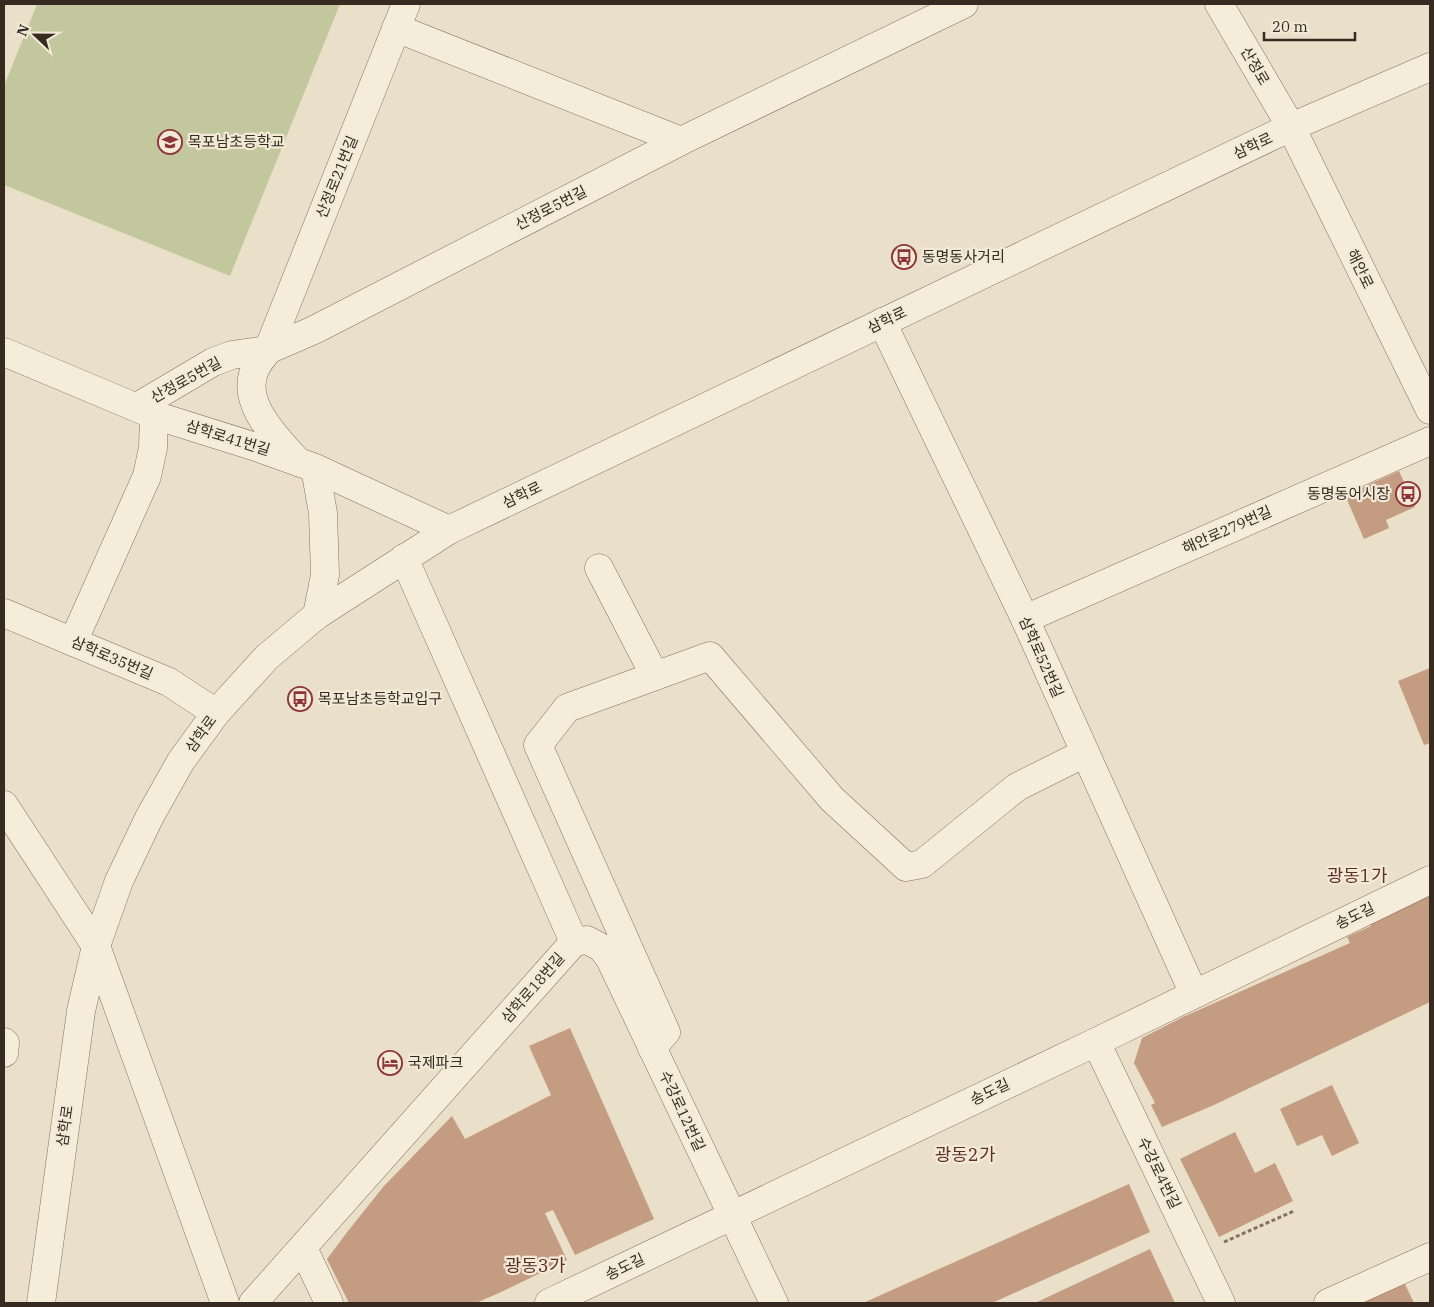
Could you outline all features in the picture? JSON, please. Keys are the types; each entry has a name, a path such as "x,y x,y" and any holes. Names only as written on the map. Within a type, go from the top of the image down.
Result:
{"street":[{"name":"산정로","path":"1219,4 1291,128"},
{"name":"산정로5번길","path":"146,411 213,362 232,355 268,350 314,330 944,7"},
{"path":"401,16 681,141"},
{"name":"산정로21번길","path":"307,465 268,427 252,395 254,372 268,350 401,16"},
{"name":"삼학로","path":"41,1303 81,1011 96,946 119,881 149,818 181,761 216,713 267,657 316,615 449,530 1291,128 1430,67"},
{"name":"해안로","path":"1291,128 1430,410"},
{"name":"삼학로52번길","path":"882,322 1025,619 1194,994"},
{"name":"삼학로41번길","path":"4,352 146,411 307,465 449,530"},
{"path":"72,642 147,476 153,448 146,411"},
{"name":"해안로279번길","path":"1025,619 1430,440"},
{"path":"307,465 323,513 325,575 316,615"},
{"name":"삼학로18번길","path":"253,1303 574,942 404,558"},
{"path":"599,568 655,676"},
{"name":"삼학로35번길","path":"4,613 169,682 216,713"},
{"path":"652,1048 666,1032 538,745 567,708 710,656 832,799 906,867 922,864 1017,787 1085,752"},
{"path":"4,805 96,946 225,1303"},
{"name":"송도길","path":"549,1303 1430,880"},
{"name":"수강로12번길","path":"574,942 587,940 602,948 610,959 774,1303"},
{"path":"4,1042 4,1053"},
{"name":"수강로4번길","path":"1096,1042 1221,1303"},
{"path":"303,1248 329,1303"},
{"path":"1328,1303 1430,1257"}],"path":[{"path":"1198,1254 1294,1210"}],"green space":[{"path":"37,4 340,4 230,276 4,185 4,86"}],"building":[{"path":"1399,471 1415,507 1386,520 1389,528 1364,539 1345,495"},
{"path":"1430,668 1430,743 1424,745 1398,681"},
{"path":"1430,884 1430,1002 1214,1105 1162,1127 1151,1105 1155,1103 1134,1063 1142,1038 1183,1017 1350,943 1347,937 1371,926 1366,914"},
{"path":"570,1028 654,1219 575,1255 553,1210 545,1213 567,1260 499,1293 476,1303 349,1303 327,1259 384,1186 452,1116 465,1139 551,1095 529,1046"},
{"path":"1332,1085 1359,1143 1332,1156 1322,1135 1297,1146 1280,1109"},
{"path":"1235,1132 1255,1173 1275,1163 1293,1201 1219,1237 1180,1159"},
{"path":"1129,1184 1150,1232 992,1303 863,1303"},
{"path":"1150,1249 1175,1303 1035,1303"},
{"path":"1404,1282 1414,1303 1360,1303"}],"place":[{"name":"목포남초등학교","path":"170,142"},
{"name":"동명동사거리","path":"904,257"},
{"name":"동명동어시장","path":"1408,494"},
{"name":"목포남초등학교입구","path":"300,699"},
{"name":"국제파크","path":"390,1063"}],"district":[{"name":"광동1가","path":"1357,876"},
{"name":"광동2가","path":"965,1155"},
{"name":"광동3가","path":"535,1266"}]}
